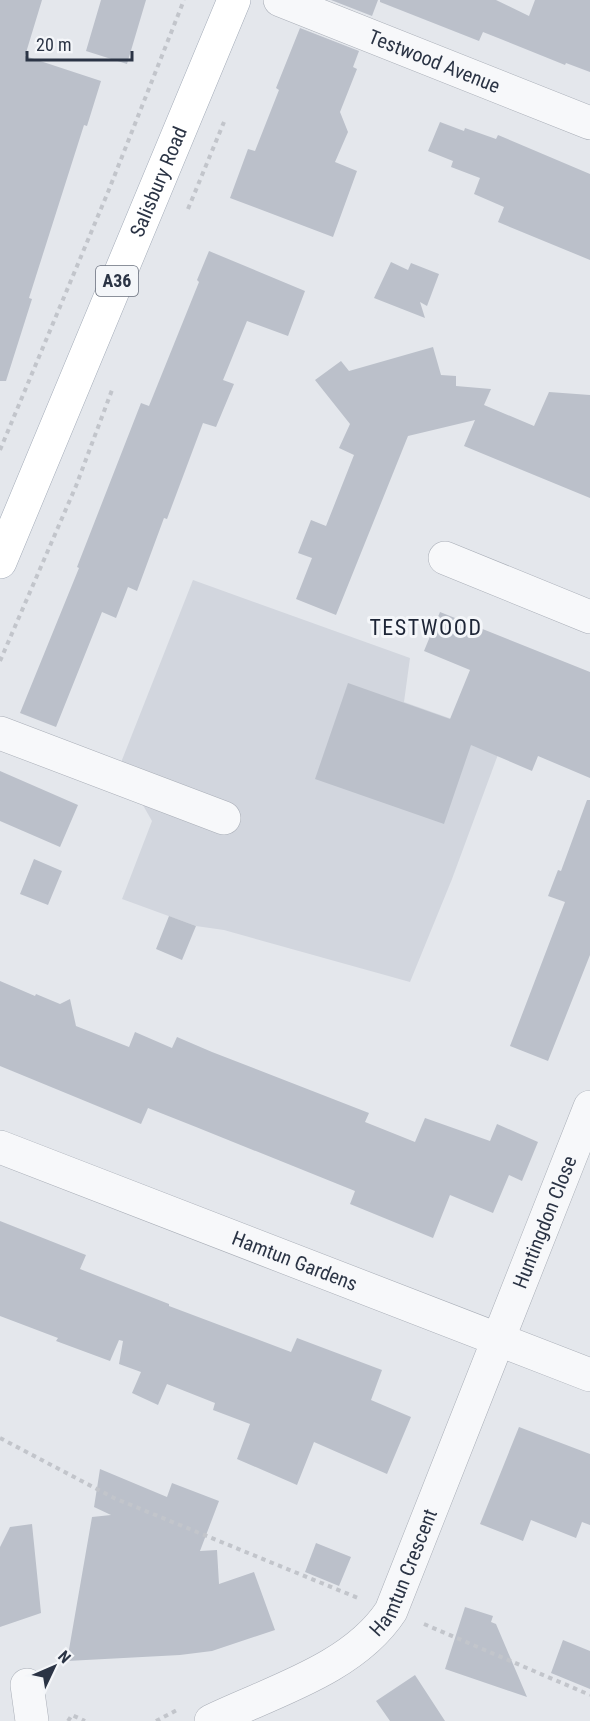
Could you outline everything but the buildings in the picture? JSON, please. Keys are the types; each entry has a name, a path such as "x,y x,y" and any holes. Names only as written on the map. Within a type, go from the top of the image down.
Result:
{"main road":[{"name":"Salisbury Road","path":"0,562 234,0"}],"street":[{"name":"Testwood Avenue","path":"280,0 590,123"},
{"path":"445,558 590,617"},
{"path":"0,733 224,818"},
{"name":"Huntingdon Close","path":"497,1339 590,1107"},
{"name":"Hamtun Gardens","path":"0,1147 590,1376"},
{"name":"Hamtun Crescent","path":"197,1714 325,1668 348,1655 380,1627 391,1611 497,1339"},
{"path":"27,1685 32,1721"}],"path":[{"path":"0,450 108,192 184,0"},
{"path":"184,216 227,114"},
{"path":"0,661 76,486 113,388"},
{"path":"0,1438 114,1498 590,1695"},
{"path":"156,1721 197,1714"},
{"path":"68,1721 72,1715 85,1721"}],"shaded area":[{"path":"193,580 410,658 404,702 477,728 503,741 452,879 410,982 224,930 196,926 122,899 152,821 120,765"}],"district":[{"name":"TESTWOOD","path":"426,627"}]}
